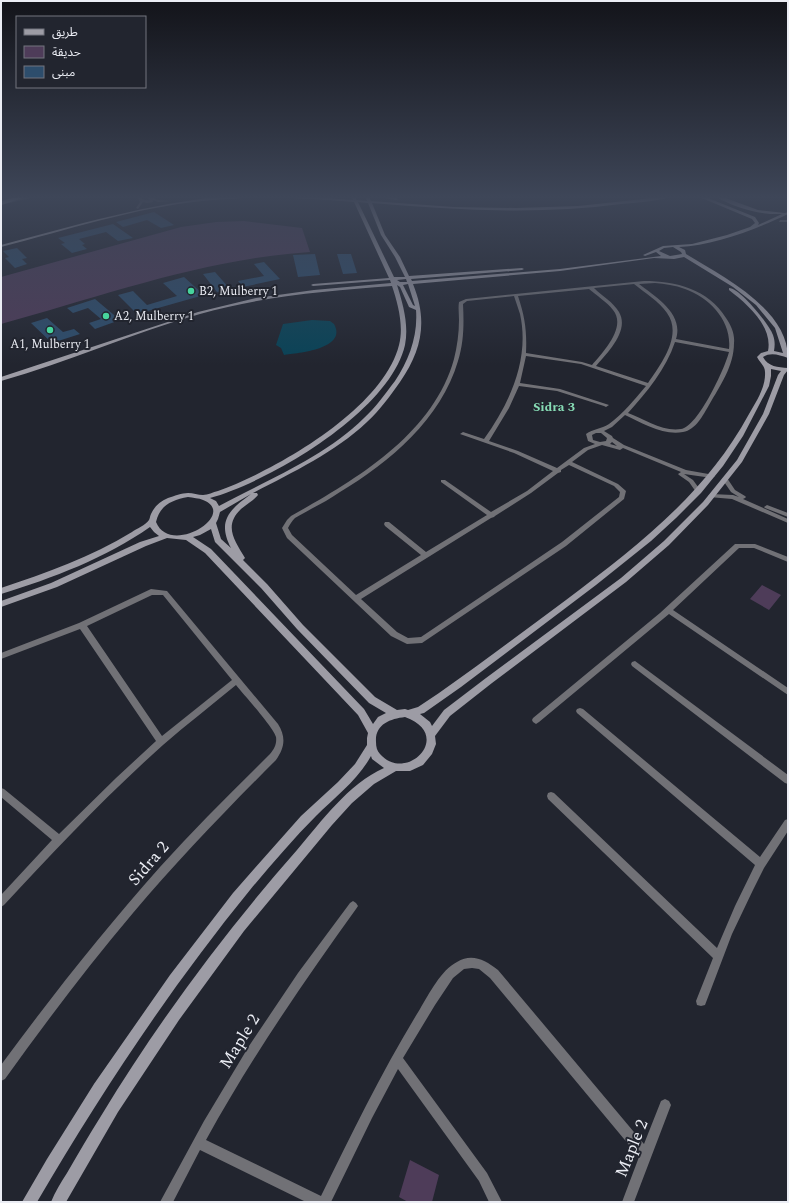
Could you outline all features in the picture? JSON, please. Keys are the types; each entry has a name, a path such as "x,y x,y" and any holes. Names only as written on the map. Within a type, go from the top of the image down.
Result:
{"street":[{"path":"218,510 308,463 340,442 381,404 401,378 413,353 419,330 418,309 407,280 393,252"},
{"path":"401,267 416,274 450,274 569,266 645,255 652,252"},
{"path":"659,252 668,257"},
{"path":"682,252 735,286 758,304 777,328 787,356"},
{"path":"407,280 445,280 560,270 654,257 675,257 690,252"},
{"path":"381,253 412,306 418,309"},
{"path":"205,497 232,488 297,456 335,430 363,406 388,376 400,350 403,320 392,294 396,281 386,256 381,253"},
{"path":"675,257 721,283 748,303 767,330 772,344 771,352"},
{"path":"372,280 381,272 382,265 385,262"},
{"path":"323,290 337,286 407,280 450,274"},
{"path":"1,380 6,374 183,313 224,301 295,288 372,280 396,281"},
{"path":"415,300 417,296 417,288 420,286 445,280"},
{"path":"351,288 396,281"},
{"path":"586,450 589,434 591,432 599,431 612,426 648,385 665,359 674,340 676,329 668,311 635,283"},
{"path":"569,463 616,485 622,491 622,498 564,544 428,636 414,641 400,638 289,536 285,528 286,524 293,518 340,491 368,471 404,440 426,416 442,392 453,370 460,340 463,302 470,299 635,283 671,284 689,288 704,296 717,308 728,325 732,342 731,352 720,380 712,395 687,430 672,431 624,413"},
{"path":"6,374 213,309 270,296 351,288 376,288 392,294"},
{"path":"591,288 617,312 621,324 616,336 593,366"},
{"path":"486,441 507,411 518,384 523,354 523,321 516,295"},
{"path":"674,340 731,352"},
{"path":"786,369 767,366 763,363 760,357 762,354 771,352 787,356"},
{"path":"523,354 593,366 648,385"},
{"path":"372,731 382,719 396,714 409,714 437,700 608,573 664,526 712,476 731,450 754,412 769,377 767,366"},
{"path":"371,746 380,759 395,767 404,768 420,762 430,750 431,735 447,713 638,567 670,539 725,479 756,434 774,396 781,375 786,369"},
{"path":"518,384 558,390 606,405"},
{"path":"356,598 492,516 559,471 586,450 609,442 612,426"},
{"path":"599,431 632,450 690,474 712,476"},
{"path":"463,434 486,441 559,471"},
{"path":"589,439 602,444 621,448 682,475 691,481 698,491"},
{"path":"725,479 730,488 736,494 788,515"},
{"path":"443,481 492,516"},
{"path":"245,568 241,557 232,546 227,535 230,519 240,505 269,483"},
{"path":"1,604 54,585 143,544 166,536 187,537 202,532 213,524 217,517 218,510 214,502 205,497 188,495 167,501 158,507 153,515 152,522 154,528 166,536"},
{"path":"711,496 733,497 788,521"},
{"path":"761,509 772,518 788,525"},
{"path":"1,591 30,581 95,554 132,536 152,522"},
{"path":"213,524 218,540 366,694 380,706 396,714"},
{"path":"387,524 426,556"},
{"path":"29,1202 93,1097 183,966 266,863 304,820 356,770 371,746 372,731 361,712 214,557 204,547 187,537"},
{"path":"536,720 668,610 737,546 754,546 788,560"},
{"name":"Sidra 2","path":"1,656 82,625 151,592 165,593 279,732 280,745 278,751 184,846 136,902 53,1004 1,1075"},
{"path":"668,610 788,692"},
{"path":"82,625 161,742"},
{"path":"636,664 788,780"},
{"path":"1,902 59,840 161,742 237,680"},
{"path":"580,711 761,864"},
{"path":"409,714 423,722 431,735"},
{"path":"58,1202 112,1110 157,1040 241,924 280,876 359,789 376,776 395,767"},
{"path":"1,792 59,840"},
{"path":"551,796 718,956"},
{"path":"701,1001 739,906 761,864 788,823"},
{"name":"Maple 2","path":"166,1202 233,1082 274,1017 353,906"},
{"path":"325,1202 372,1103 397,1059 449,974 457,966 466,962 476,962 486,967 494,974 645,1155"},
{"path":"397,1059 490,1188 496,1202"},
{"name":"Maple 2","path":"628,1202 665,1105"},
{"path":"198,1143 319,1202"}],"green space":[{"path":"90,252 309,252 270,256 192,270 1,324 1,277"},
{"path":"762,585 781,595 769,610 750,599"},
{"path":"410,1160 439,1175 432,1202 408,1202 399,1197"}],"water":[{"path":"312,320 330,321 334,324 336,332 334,339 320,348 284,355 281,348 276,345 283,324"}],"building":[{"path":"4,252 21,252 27,258 22,259 27,264 15,268 5,258 9,257"},
{"path":"315,254 320,275 298,277 293,255"},
{"path":"337,254 351,254 357,273 343,274"},
{"path":"264,262 280,279 243,287 238,281 264,276 254,264"},
{"path":"215,272 230,289 217,292 203,274"},
{"path":"184,277 204,295 137,314 118,295 133,291 147,305 177,296 163,283"},
{"name":"A2, Mulberry 1","path":"95,299 120,320 95,329 89,323 101,319 88,308 73,313 67,308"},
{"name":"A1, Mulberry 1","path":"47,318 63,332 74,329 80,334 52,343 31,323"}],"place":[{"name":"B2, Mulberry 1","path":"191,291"},
{"name":"A2, Mulberry 1","path":"106,316"},
{"name":"A1, Mulberry 1","path":"50,330"}],"district":[{"name":"Sidra 3","path":"554,406"}]}
